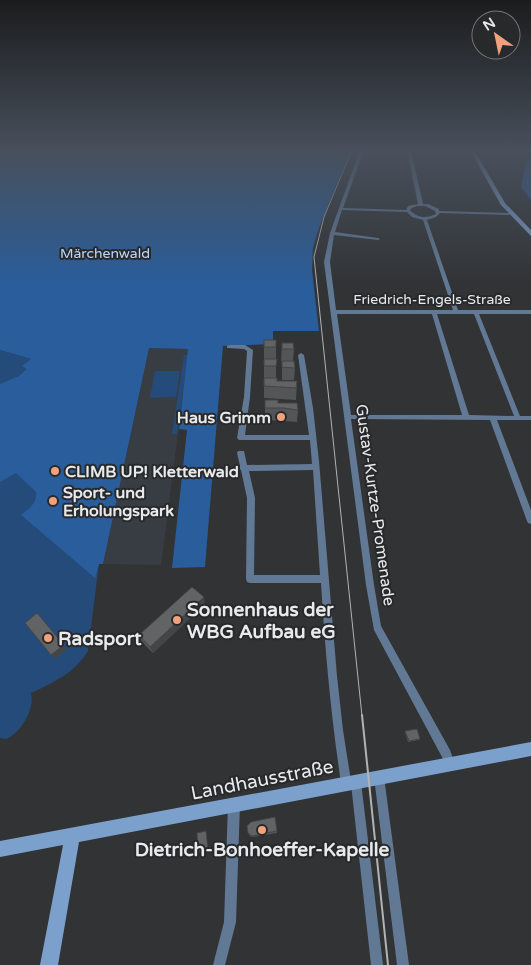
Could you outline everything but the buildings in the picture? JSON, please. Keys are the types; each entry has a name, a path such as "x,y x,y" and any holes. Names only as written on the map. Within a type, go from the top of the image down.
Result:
{"street":[{"name":"Gustav-Kurtze-Promenade","path":"345,195 332,233 327,262 377,627 450,764"},
{"path":"419,195 421,205"},
{"path":"498,195 510,214 531,234"},
{"path":"408,211 413,206 421,205 431,206 438,212 510,214"},
{"path":"340,209 408,211 415,216 425,218 433,218 438,212"},
{"path":"425,218 456,312"},
{"path":"332,233 378,238"},
{"name":"Friedrich-Engels-Straße","path":"333,312 531,312"},
{"path":"434,312 466,418"},
{"path":"476,312 518,418"},
{"path":"229,347 245,347 250,350 247,396 241,438 313,437"},
{"path":"301,355 310,408 316,467 335,712 351,782 377,965"},
{"path":"347,417 531,418"},
{"path":"493,418 531,521"},
{"path":"241,453 251,498 250,579 324,579"},
{"path":"243,468 316,467"},
{"name":"Landhausstraße","path":"0,849 531,749"},
{"path":"379,777 403,965"},
{"path":"219,965 230,922 234,804"},
{"path":"49,965 72,836"}],"shaded area":[{"path":"149,348 189,349 161,565 103,564"},
{"name":"Sport- und Erholungspark","path":"0,350 31,359 99,564 88,651 70,671 56,681 31,693 31,706 26,720 17,732 6,739 0,738"},
{"path":"184,355 188,355 177,434 172,434"},
{"path":"155,371 180,371 176,397 150,398"}],"green space":[{"name":"Märchenwald","path":"0,195 332,195 313,247 312,270 319,331 273,331 273,344 223,346 205,567 172,568 187,430 179,429 188,349 149,348 103,564 99,564 95,578 21,515 34,503 36,492 16,473 0,482 0,384 19,376 27,369 22,366 31,359 0,350"}],"tram line":[{"path":"333,195 324,217 314,257 362,716"},
{"path":"362,715 388,965"}],"place":[{"name":"Haus Grimm","path":"281,417"},
{"name":"CLIMB UP! Kletterwald","path":"55,471"},
{"name":"Sport- und Erholungspark","path":"53,501"},
{"name":"Sonnenhaus der WBG Aufbau eG","path":"177,620"},
{"name":"Radsport","path":"48,638"},
{"name":"Dietrich-Bonhoeffer-Kapelle","path":"262,830"}]}
